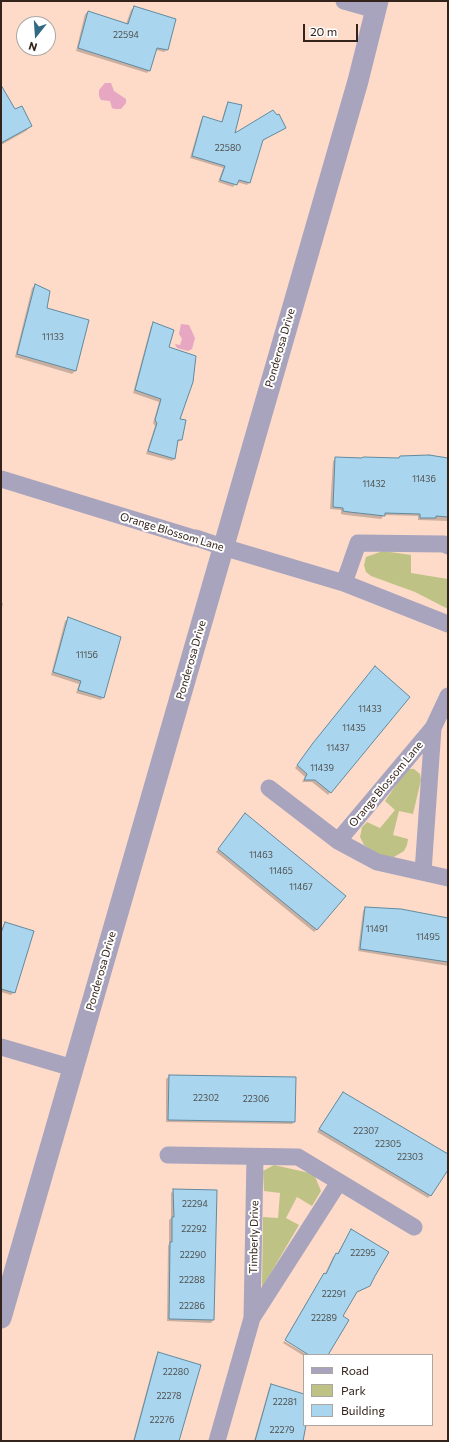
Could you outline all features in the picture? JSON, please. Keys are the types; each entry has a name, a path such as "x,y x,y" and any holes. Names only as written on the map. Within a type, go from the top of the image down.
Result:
{"street":[{"path":"344,1 377,6"},
{"name":"Ponderosa Drive","path":"1,1318 358,80 377,6"},
{"name":"Orange Blossom Lane","path":"1,479 344,583 406,606 448,624"},
{"path":"344,583 358,543 444,544 448,546"},
{"name":"Orange Blossom Lane","path":"338,841 433,728 448,696"},
{"name":"Orange Blossom Lane","path":"423,872 433,728"},
{"path":"269,788 338,841 377,862 448,878"},
{"path":"1,1047 73,1068"},
{"path":"168,1155 298,1157 414,1227"},
{"name":"Timberly Drive","path":"217,1441 252,1318 255,1157"},
{"name":"Timberly Drive","path":"252,1318 339,1182"}],"green space":[{"path":"383,551 411,555 411,573 448,579 448,609 415,592 371,576 366,572 364,565 366,557"},
{"path":"407,769 414,769 420,774 421,780 413,814 399,811 393,835 408,839 407,845 404,851 387,860 364,845 360,837 362,827 367,822 380,828 395,810 385,801"},
{"path":"274,1165 314,1174 321,1191 312,1206 297,1197 286,1218 299,1225 262,1288 263,1217 278,1218 280,1193 264,1191 263,1171"}],"shaded area":[{"path":"105,83 111,83 114,91 126,99 126,103 121,109 112,108 110,101 101,100 99,90"},
{"path":"181,324 189,325 195,338 192,349 188,351 177,348 175,344 180,345 182,339 179,334"}],"building":[{"path":"134,6 176,19 168,50 157,48 150,71 78,48 88,11 128,24"},
{"path":"1,85 15,109 22,106 32,126 1,143"},
{"path":"228,102 242,105 235,133 273,110 277,115 279,114 286,128 263,140 250,183 239,180 237,185 220,180 225,166 192,156 203,116 222,122"},
{"path":"35,284 50,291 47,308 89,320 76,371 17,354"},
{"path":"153,322 174,330 169,347 196,356 193,382 180,419 186,420 182,440 178,440 175,459 148,451 157,423 155,420 161,399 135,390"},
{"path":"429,455 448,458 448,517 436,516 436,518 420,518 420,514 385,513 385,516 343,511 343,508 333,507 335,457 399,458 400,456"},
{"path":"68,617 121,637 104,698 78,690 81,681 53,672"},
{"path":"375,666 410,697 331,793 315,780 304,780 307,774 297,765"},
{"path":"245,813 346,896 317,930 218,849"},
{"path":"365,907 401,909 448,918 448,962 360,949"},
{"path":"5,922 34,931 15,993 1,989 1,933"},
{"path":"169,1075 296,1077 295,1122 168,1120"},
{"path":"343,1092 448,1154 448,1170 431,1196 319,1129"},
{"path":"173,1189 217,1190 214,1320 169,1319 170,1242 172,1242 172,1217 174,1217"},
{"path":"351,1229 389,1252 370,1286 357,1292 343,1316 349,1320 329,1354 307,1354 285,1340 324,1273 326,1274 336,1253 338,1254"},
{"path":"158,1352 201,1365 179,1441 134,1441"},
{"path":"271,1384 303,1394 303,1426 306,1426 303,1441 255,1441"}]}
